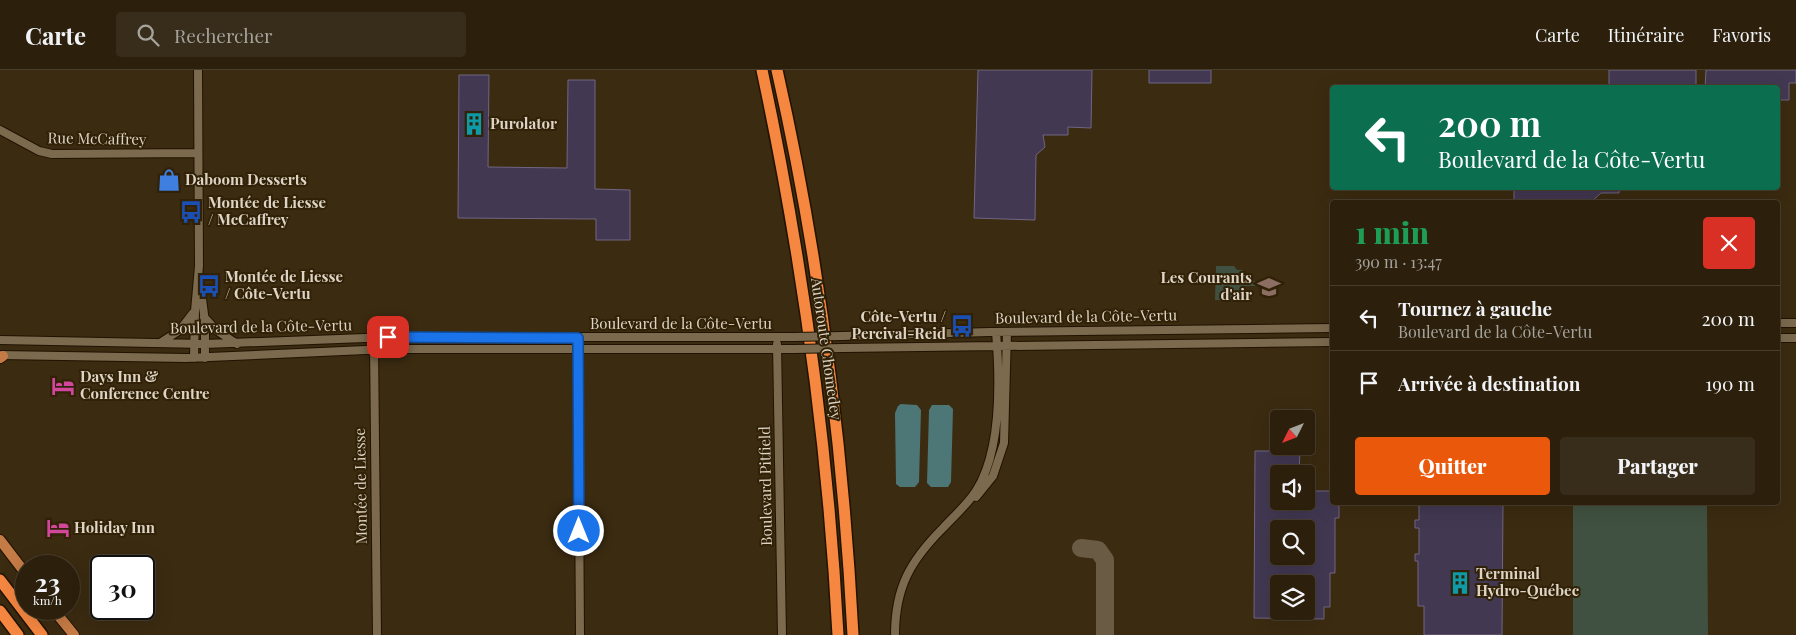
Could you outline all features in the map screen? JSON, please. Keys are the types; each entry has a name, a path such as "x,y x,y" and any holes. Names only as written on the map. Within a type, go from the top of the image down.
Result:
{"highway":[{"name":"Autoroute Chomedey","path":"762,70 790,204 815,367 829,501 838,635"},
{"name":"Autoroute Chomedey","path":"777,70 807,219 829,365 843,495 853,635"},
{"path":"0,580 42,635"},
{"path":"0,611 18,635"}],"main road":[{"path":"0,540 15,560"},
{"path":"62,620 74,635"}],"street":[{"path":"194,358 194,311 198,266 198,70"},
{"name":"Rue McCaffrey","path":"0,130 39,151 52,154 198,153"},
{"path":"198,266 204,317 205,358"},
{"path":"160,343 182,329 194,311"},
{"path":"204,317 216,330 237,344"},
{"path":"1780,324 1796,323"},
{"name":"Boulevard de la Côte-Vertu","path":"0,340 237,344 374,338 794,337 996,332 1330,328"},
{"path":"963,508 981,482 994,446 996,332"},
{"path":"895,635 898,602 909,570 925,547 989,483 1003,451 1006,426 1007,332"},
{"name":"Boulevard Pitfield","path":"777,337 782,635"},
{"name":"Montée de Liesse","path":"374,338 377,635"},
{"path":"578,338 580,635"},
{"path":"1780,338 1796,338"},
{"name":"Boulevard de la Côte-Vertu","path":"1,356 205,358 374,349 795,349 1330,342"}],"green space":[{"path":"1216,266 1234,266 1237,270 1243,270 1243,281 1255,281 1255,286 1241,286 1241,299 1249,299 1249,301 1215,300"},
{"path":"1573,505 1707,505 1708,635 1573,635"}],"water":[{"path":"901,404 917,405 921,410 919,482 915,487 900,487 896,484 895,413"},
{"path":"932,405 949,405 953,409 951,482 948,487 931,487 927,483 929,410"}],"building":[{"path":"978,70 1092,70 1091,128 1068,127 1068,135 1043,135 1045,147 1036,155 1035,220 974,218"},
{"path":"1149,70 1211,70 1211,83 1149,83"},
{"path":"1609,70 1696,70 1696,85 1609,85"},
{"path":"1706,70 1796,70 1796,83 1789,83 1789,100 1780,100 1780,85 1705,85"},
{"name":"Purolator","path":"459,75 489,75 488,167 567,168 568,80 595,80 595,189 630,190 630,240 596,240 596,219 458,218"},
{"path":"1514,190 1620,190 1619,193 1601,193 1593,200 1514,200"},
{"path":"1255,451 1270,451 1270,455 1300,455 1299,465 1270,465 1270,510 1315,510 1315,491 1330,491 1330,505 1339,505 1339,518 1335,518 1335,573 1330,573 1330,607 1324,607 1324,619 1315,619 1315,575 1270,575 1270,618 1254,618"},
{"name":"Terminal Hydro-Québec","path":"1419,505 1503,505 1502,635 1424,635 1424,606 1418,606 1418,561 1415,561 1415,554 1419,554 1419,528 1415,528 1415,520 1419,520"}],"taxiway":[{"path":"1081,548 1098,550 1105,560 1105,635"}],"place":[{"name":"Purolator","path":"474,124"},
{"name":"Daboom Desserts","path":"169,180"},
{"name":"Montée de Liesse / McCaffrey","path":"191,212"},
{"name":"Montée de Liesse / Côte-Vertu","path":"209,286"},
{"name":"Les Courants d'air","path":"1269,287"},
{"name":"Côte-Vertu / Percival-Reid","path":"962,326"},
{"name":"Days Inn & Conference Centre","path":"63,386"},
{"name":"Holiday Inn","path":"58,528"},
{"name":"Terminal Hydro-Québec","path":"1460,583"}],"route":[{"path":"388,337 578,338 579,531"}]}
